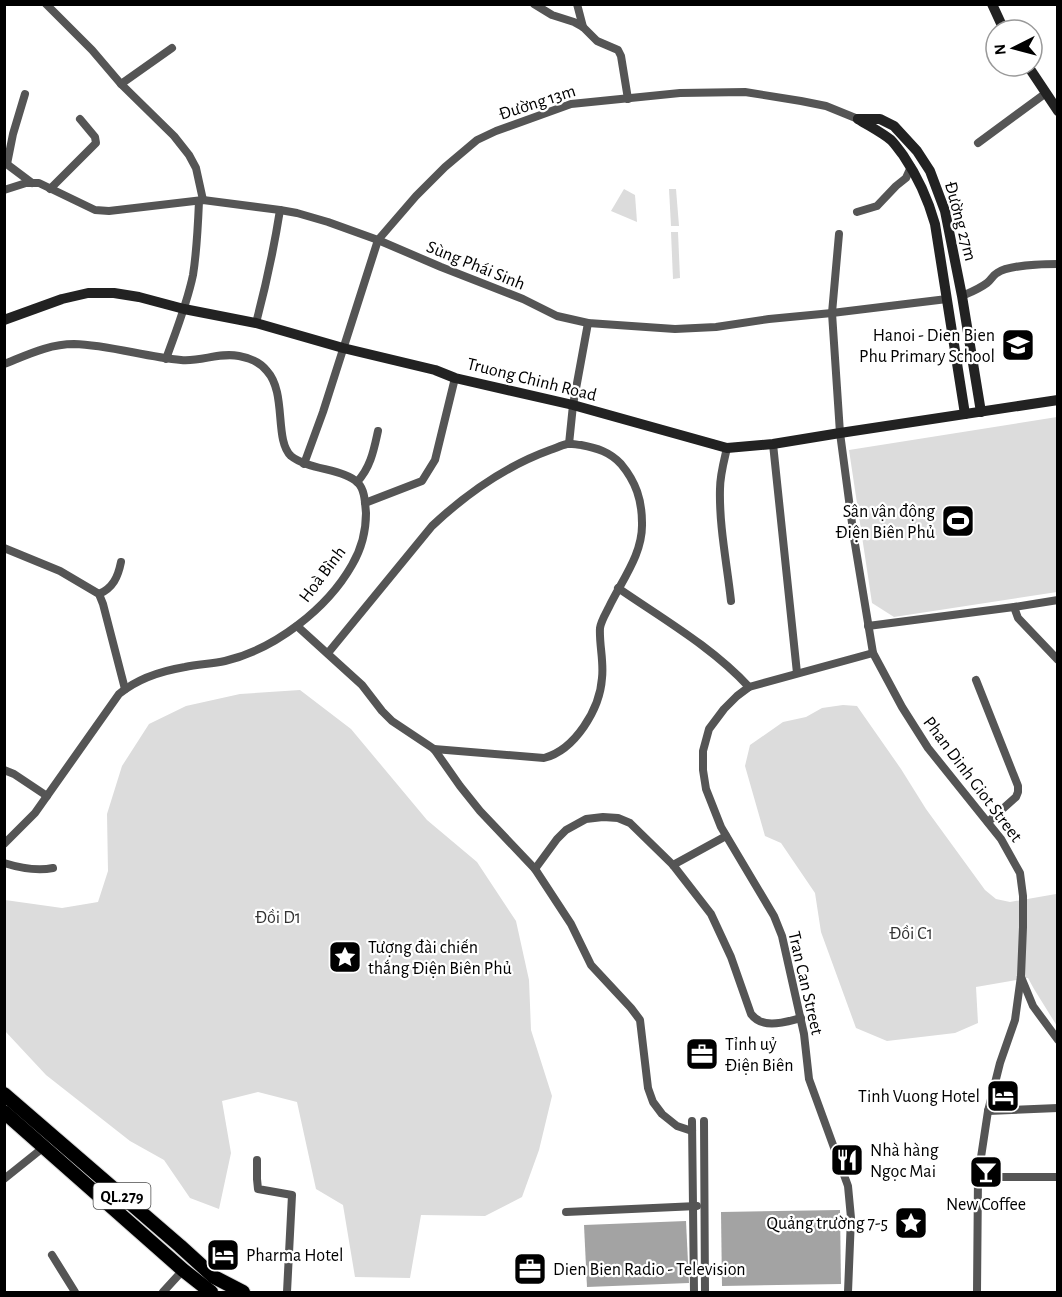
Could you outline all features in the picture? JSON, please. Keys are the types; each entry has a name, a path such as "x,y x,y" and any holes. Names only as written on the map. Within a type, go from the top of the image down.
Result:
{"highway":[{"name":"QL.279","path":"4,1094 214,1277 235,1291"},
{"name":"QL.279","path":"4,1112 211,1293"}],"street":[{"path":"46,4 92,50 121,84 174,136 196,168 201,200 192,276 184,309 166,359"},
{"path":"534,4 552,15 574,22 583,27 597,41 618,50 628,99"},
{"path":"577,4 583,27"},
{"path":"992,4 999,18"},
{"path":"121,84 172,48"},
{"path":"1036,78 1058,111"},
{"name":"Đường 13m","path":"304,464 378,240 416,196 477,140 571,104 680,93 745,92 801,100 826,106 858,119"},
{"path":"978,143 1046,93"},
{"path":"25,94 6,163 32,183"},
{"path":"50,189 96,143 95,137 81,119"},
{"name":"Đường 27m","path":"858,119 892,141 911,167 923,189 935,224 965,414"},
{"name":"Đường 27m","path":"858,119 880,119 894,126 917,151 930,171 945,212 962,296 981,412"},
{"path":"857,212 878,206 906,178 911,167"},
{"path":"4,190 32,183"},
{"name":"Sùng Phái Sinh","path":"32,183 39,183 95,210 102,211 201,200 280,210 328,222 378,240 557,316 588,322 675,329 716,327 947,299"},
{"path":"256,323 270,267 280,210"},
{"name":"Phan Dinh Giot Street","path":"839,234 832,313 840,432 873,653 902,707 928,748 1001,839 1020,873 1023,896 1021,976 1015,1020 1000,1063 988,1111 978,1177 977,1293"},
{"path":"947,299 976,290 1004,270 1058,264"},
{"name":"Truong Chinh Road","path":"4,320 62,299 88,293 114,293 139,297 184,309 256,323 343,348 435,370 455,378 573,405 727,448 773,444 1058,400"},
{"path":"569,444 573,405 588,322"},
{"path":"4,364 46,348 73,344 131,351 184,361 220,355 249,358 259,363 275,384 287,451 304,464 347,476 357,482 364,475 370,462 378,430"},
{"path":"955,347 970,344"},
{"path":"365,503 422,481 435,460 455,378"},
{"path":"328,653 432,526 448,511 511,467 531,457 569,444 601,449 615,458 627,472 639,496 642,524 640,547 600,626 603,678 595,706 576,738 553,755 543,758 434,749"},
{"path":"773,444 797,673"},
{"path":"727,448 719,491 731,601"},
{"name":"Hoà Bình","path":"4,844 35,813 119,694 125,689 148,676 182,667 216,663 262,647 297,626 321,604 351,566 365,532 365,503 362,490 357,482"},
{"path":"4,548 60,571 99,594 125,689"},
{"path":"99,594 113,584 119,573 121,562"},
{"path":"618,588 688,636 726,665 749,687"},
{"path":"868,626 1058,600"},
{"path":"1014,607 1018,618 1058,660"},
{"path":"297,626 362,686 392,721 434,749 480,811 535,869 572,924 591,965 640,1020 648,1088 653,1102 662,1114 676,1126 692,1131"},
{"name":"Tran Can Street","path":"848,1293 851,1218 848,1186 809,1079 801,1018 783,936 726,836 706,789 703,751 710,729 724,709 749,687 873,653"},
{"path":"976,680 1018,786 1016,796 988,822"},
{"path":"4,770 47,796"},
{"path":"535,869 557,839 586,819 618,818 630,823 673,865 711,914 731,957 751,1014 756,1021 776,1023 801,1018"},
{"path":"673,865 726,836"},
{"path":"4,863 53,868"},
{"path":"1021,976 1033,1006 1058,1040"},
{"path":"988,1111 1058,1108"},
{"path":"692,1121 694,1293"},
{"path":"704,1121 705,1293"},
{"path":"4,1179 44,1147"},
{"path":"257,1160 258,1190 292,1196 287,1293"},
{"path":"978,1177 1058,1177"},
{"path":"566,1212 705,1205"},
{"path":"52,1255 75,1293"},
{"path":"163,1293 192,1257"}],"green space":[{"path":"624,189 635,195 637,222 611,211"},
{"path":"669,189 676,189 679,226 671,226"},
{"path":"671,232 678,232 680,278 673,279"},
{"name":"Sân vận động Điện Biên Phủ","path":"1057,417 1057,592 894,617 872,603 849,450"},
{"name":"Đồi D1","path":"300,690 351,729 427,820 477,862 516,921 529,980 531,1030 552,1096 539,1150 522,1197 485,1216 421,1215 410,1278 355,1277 343,1205 316,1189 297,1102 258,1092 222,1101 231,1153 219,1209 190,1198 164,1160 130,1141 46,1075 5,1031 5,900 62,908 98,902 108,871 107,814 122,766 149,724 186,706 240,694"},
{"name":"Đồi C1","path":"857,706 926,809 985,890 996,899 1010,902 1057,895 1057,1026 1028,978 976,987 978,1023 955,1033 887,1041 856,1028 821,932 815,893 781,843 765,836 745,766 750,745 783,722 806,717 822,708"}],"shaded area":[{"path":"840,1210 841,1284 722,1286 721,1212"},
{"path":"686,1221 689,1283 587,1287 584,1225"}],"place":[{"name":"Hanoi - Dien Bien Phu Primary School","path":"1018,345"},
{"name":"Sân vận động Điện Biên Phủ","path":"958,521"},
{"name":"Tượng đài chiến thắng Điện Biên Phủ","path":"345,957"},
{"name":"Tỉnh uỷ Điện Biên","path":"702,1054"},
{"name":"Tinh Vuong Hotel","path":"1003,1096"},
{"name":"Nhà hàng Ngọc Mai","path":"847,1160"},
{"name":"New Coffee","path":"986,1172"},
{"name":"Quảng trường 7-5","path":"911,1223"},
{"name":"Pharma Hotel","path":"223,1255"},
{"name":"Dien Bien Radio - Television","path":"530,1269"}]}
